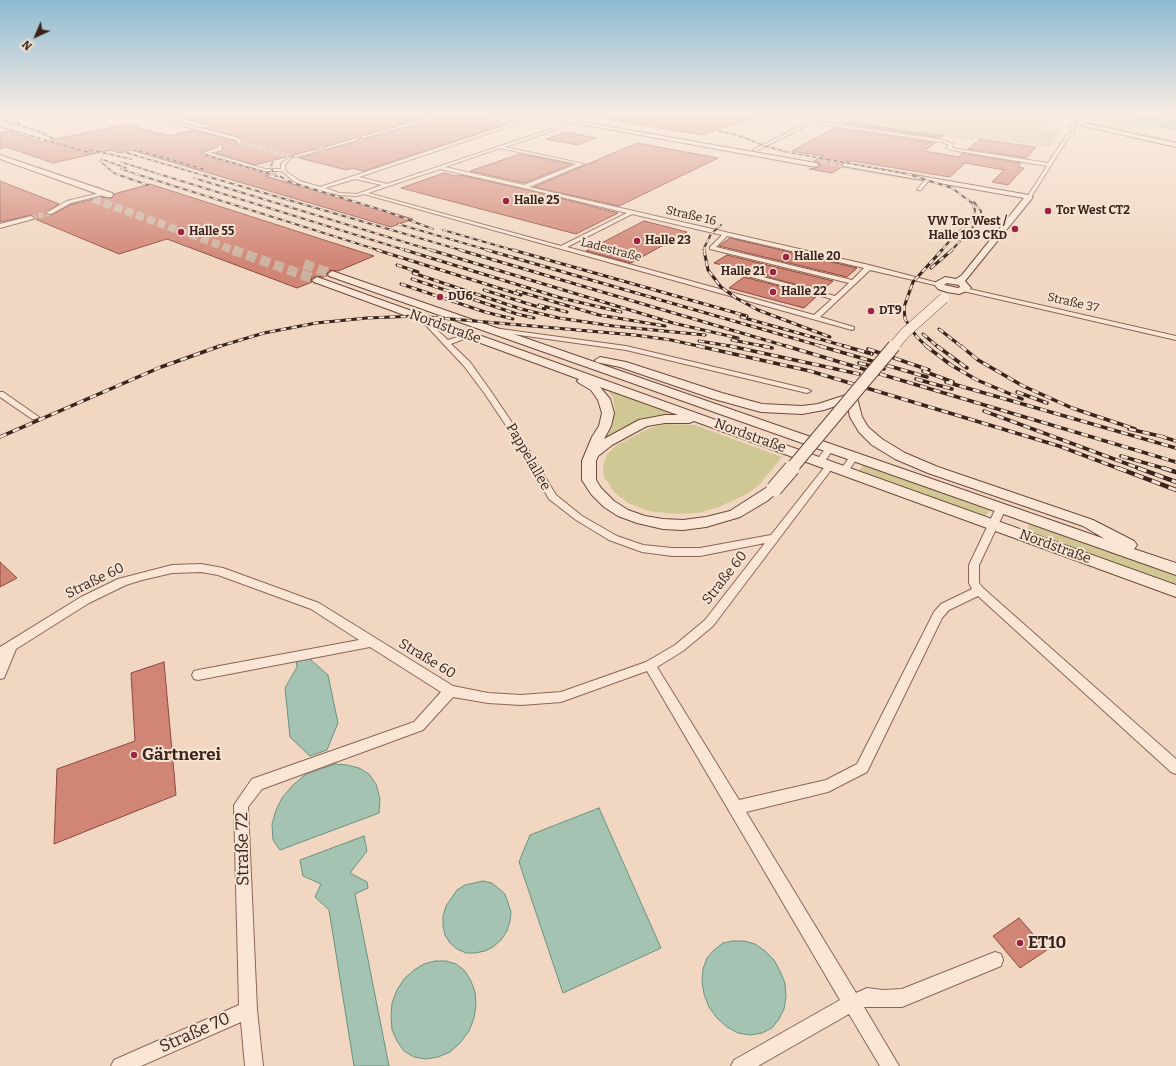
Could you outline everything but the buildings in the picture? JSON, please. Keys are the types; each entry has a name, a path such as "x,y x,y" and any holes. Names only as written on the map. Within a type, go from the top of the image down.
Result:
{"street":[{"path":"20,164 107,194"},
{"path":"243,164 265,170 283,170"},
{"path":"285,164 283,165 283,170 286,174 298,182 349,196 364,193 451,164"},
{"path":"320,189 394,164"},
{"path":"524,187 582,164 581,164"},
{"path":"958,282 965,277 1027,199 1050,165 1042,164"},
{"path":"842,167 923,184 1027,199"},
{"name":"Straße 16","path":"439,168 939,284"},
{"path":"22,173 36,169"},
{"path":"30,176 45,172"},
{"path":"354,177 387,185"},
{"path":"74,192 91,198"},
{"name":"Ladestraße","path":"364,193 852,328"},
{"path":"49,213 69,202 107,194"},
{"path":"562,248 632,212"},
{"path":"0,226 30,218"},
{"path":"726,234 712,248 853,282"},
{"path":"815,318 869,268"},
{"path":"725,270 836,298"},
{"name":"Nordstraße","path":"1174,569 492,330 328,278 423,319 1176,591"},
{"path":"538,360 585,382 594,388 604,400 608,414 605,426 598,437 588,469 589,480 596,492 609,504 642,520 663,524 706,522 735,514 774,489 905,333 947,294 965,290 965,285 958,282 945,280 939,284 947,294"},
{"name":"Straße 37","path":"965,290 1176,338"},
{"name":"Pappelallee","path":"423,319 467,364 510,424 552,497 579,518 613,538 642,548 672,552 700,552 775,538"},
{"path":"492,330 626,348 807,391"},
{"path":"446,342 469,335"},
{"path":"570,357 622,364 738,402 776,409 802,410 820,407 852,397"},
{"path":"0,394 35,417"},
{"path":"852,397 856,417 863,429 877,442 900,456 933,470 1088,523 1174,569"},
{"path":"593,453 607,442 627,430 653,421 678,418 715,424"},
{"path":"830,448 831,466 854,457"},
{"name":"Straße 60","path":"0,653 85,600 122,582 156,572 186,567 201,568 219,571 315,606 450,691 488,698 521,700 561,697 650,665 679,648 709,623 831,466"},
{"path":"1002,508 974,565 974,583 979,591 1176,768"},
{"path":"735,808 828,786 862,768 938,615 945,607 979,591"},
{"path":"198,675 371,642"},
{"path":"0,674 12,646"},
{"path":"650,665 890,1066"},
{"name":"Straße 72","path":"254,1066 248,1010 241,805 257,784 418,726 450,691"},
{"path":"740,1066 852,1003 867,997 883,999 902,998 995,960"},
{"name":"Straße 70","path":"120,1066 248,1010"}],"shaded area":[{"path":"843,166 918,180 914,181 841,168"},
{"path":"605,387 675,414 661,415 639,421 604,439 615,413 613,398"},
{"path":"665,424 695,425 782,457 760,484 747,494 719,507 698,513 674,514 649,511 628,503 614,492 604,477 603,465 607,454 617,445 650,428"},
{"path":"863,465 990,510 985,517 858,472"},
{"path":"1029,524 1176,575 1176,586 1027,533"},
{"path":"311,656 311,660 328,675 338,723 327,750 310,756 290,737 285,688 297,667 296,659"},
{"path":"335,764 359,768 369,774 376,784 380,799 379,813 280,850 273,840 272,824 276,810 282,798 292,786 306,774"},
{"path":"599,808 661,948 563,993 519,862 530,835"},
{"path":"364,836 367,851 350,873 367,882 368,888 355,894 389,1066 354,1066 329,910 315,897 321,884 303,876 300,860"},
{"path":"483,881 492,883 505,894 511,912 510,921 507,931 501,940 493,947 485,951 466,953 457,949 450,943 445,935 443,916 446,906 457,890 465,885"},
{"path":"744,941 755,944 765,951 774,960 785,983 786,996 784,1009 772,1028 762,1033 750,1035 738,1033 727,1027 717,1018 709,1007 704,994 702,982 703,969 707,958 723,943"},
{"path":"435,961 446,961 456,964 465,971 475,992 476,1005 474,1018 469,1031 460,1043 450,1052 438,1057 426,1059 414,1057 404,1051 397,1041 392,1030 392,1003 397,990 404,979 424,964"}],"tunnel":[{"path":"837,164 845,165"},
{"path":"93,199 236,251"},
{"path":"31,218 49,213"},
{"path":"233,250 317,280"},
{"path":"304,264 332,274"}],"railway":[{"path":"103,164 114,173 119,175"},
{"path":"114,164 126,168"},
{"path":"127,164 162,175"},
{"path":"164,164 202,175"},
{"path":"184,164 203,169"},
{"path":"235,164 274,175"},
{"path":"272,164 272,170 276,174"},
{"path":"851,164 910,175"},
{"path":"121,169 136,174"},
{"path":"116,174 148,185"},
{"path":"136,174 381,251"},
{"path":"159,174 408,251"},
{"path":"199,174 464,251"},
{"path":"276,174 290,182 385,211 433,229"},
{"path":"910,175 952,188 972,203 975,210 974,218 953,237 941,251"},
{"path":"194,178 434,251"},
{"path":"952,250 981,218 981,211 974,202"},
{"path":"398,224 491,251"},
{"path":"705,251 704,248 711,234 721,225"},
{"path":"443,230 516,251"},
{"path":"377,250 521,295"},
{"path":"405,250 561,298 621,312"},
{"path":"431,250 673,323 738,338"},
{"path":"460,250 789,347"},
{"path":"487,250 824,347"},
{"path":"513,250 747,316"},
{"path":"704,250 708,270 721,287 736,298 758,310 830,337"},
{"path":"926,346 916,336 905,319 904,307 913,282 942,250"},
{"path":"931,268 952,250"},
{"path":"397,265 418,272"},
{"path":"413,273 521,309 559,318 613,326 705,335"},
{"path":"412,279 517,314 534,318"},
{"path":"401,284 485,312 513,319"},
{"path":"484,290 545,309"},
{"path":"517,291 599,315 665,326"},
{"path":"539,305 567,312"},
{"path":"218,347 264,333 316,323 367,318 417,316 635,335 671,340 703,347"},
{"path":"741,317 848,347"},
{"path":"939,329 962,347"},
{"path":"923,334 938,347"},
{"path":"732,340 764,346"},
{"path":"699,341 730,346"},
{"path":"698,346 810,371 1059,446 1120,469"},
{"path":"730,346 736,347"},
{"path":"730,346 859,374"},
{"path":"764,346 768,347"},
{"path":"764,346 772,348"},
{"path":"786,346 1176,462"},
{"path":"820,346 927,377"},
{"path":"844,346 872,354"},
{"path":"926,346 951,365 977,380 1022,399"},
{"path":"937,346 967,368"},
{"path":"961,346 978,360 1023,386 1072,408 1135,429"},
{"path":"0,437 161,367 218,347"},
{"path":"868,349 929,370"},
{"path":"859,363 884,369"},
{"path":"923,371 953,382"},
{"path":"916,379 952,389"},
{"path":"946,382 1176,448"},
{"path":"1017,392 1047,403"},
{"path":"984,411 1141,469"},
{"path":"1129,429 1161,436"},
{"path":"1161,436 1176,441"},
{"path":"1121,456 1166,469"},
{"path":"1118,468 1176,490"},
{"path":"1138,468 1176,482"},
{"path":"1163,468 1176,472"}],"place":[{"name":"Halle 25","path":"506,201"},
{"name":"Tor West CT2","path":"1048,211"},
{"name":"VW Tor West / Halle 103 CKD","path":"1015,229"},
{"name":"Halle 55","path":"181,232"},
{"name":"Halle 23","path":"637,241"},
{"name":"Halle 20","path":"786,257"},
{"name":"Halle 21","path":"773,272"},
{"name":"Halle 22","path":"773,292"},
{"name":"DU6","path":"440,297"},
{"name":"DT9","path":"871,311"},
{"name":"Gärtnerei","path":"134,755"},
{"name":"ET10","path":"1020,943"}]}
